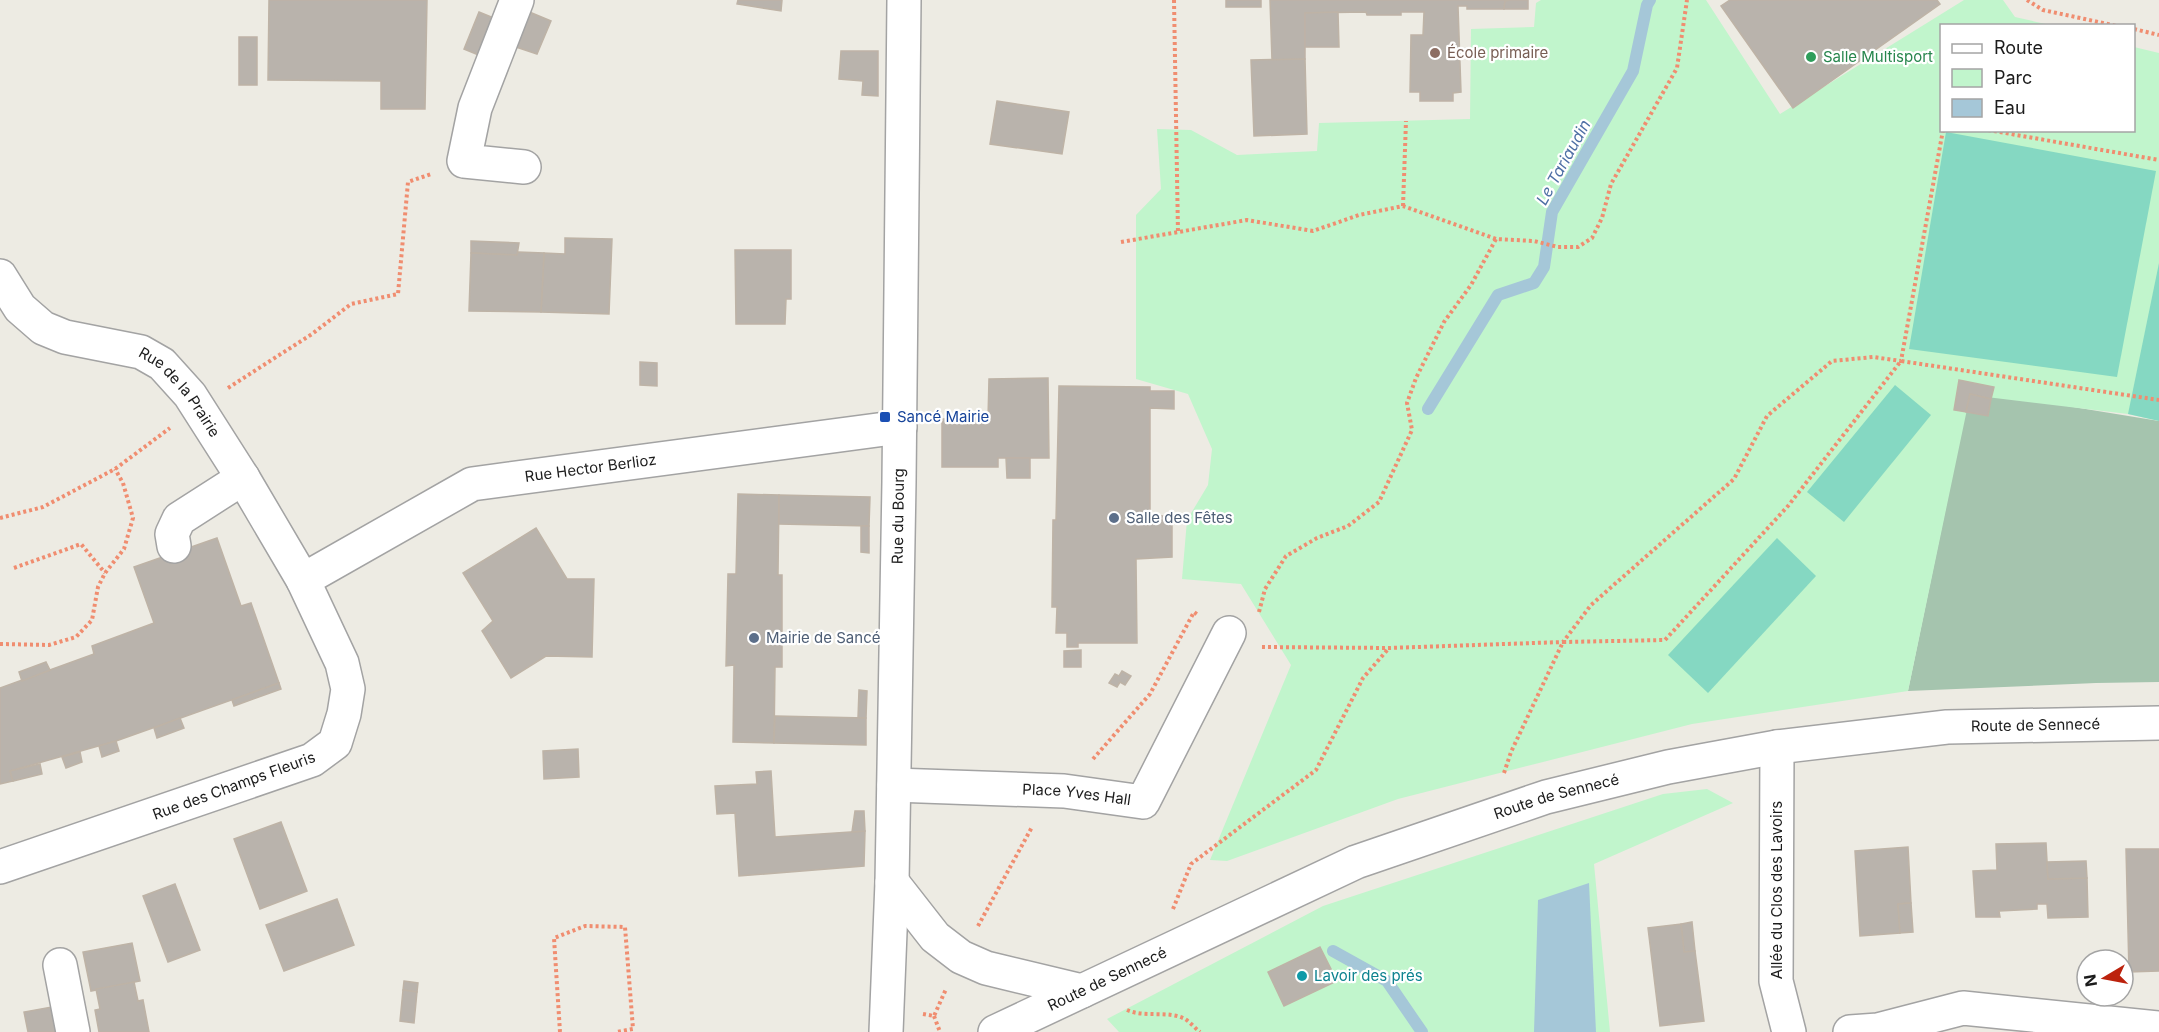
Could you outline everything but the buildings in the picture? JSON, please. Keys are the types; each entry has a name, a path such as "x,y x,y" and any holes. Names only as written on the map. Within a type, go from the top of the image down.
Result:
{"street":[{"path":"517,0 475,108 464,161 524,167"},
{"name":"Rue du Bourg","path":"887,1021 892,882 900,427 904,0"},
{"name":"Rue de la Prairie","path":"0,276 20,308 43,328 65,337 141,352 162,364 198,407 303,580"},
{"name":"Rue Hector Berlioz","path":"303,580 472,484 900,427"},
{"path":"174,546 172,534 179,519 243,478"},
{"name":"Rue des Champs Fleuris","path":"0,867 312,760 335,743 344,714 348,689 342,663 303,580"},
{"name":"Place Yves Hall","path":"894,785 1064,791 1143,801 1228,633"},
{"name":"Route de Sennecé","path":"995,1032 1356,862 1546,797 1668,767 1777,747 1947,727 2159,723"},
{"name":"Allée du Clos des Lavoirs","path":"1777,747 1776,981 1789,1032"},
{"path":"892,882 935,937 961,957 986,968 1082,991"},
{"path":"60,965 73,1032"},
{"path":"1850,1032 1878,1030 1963,1008 2159,1028"}],"path":[{"path":"1174,0 1178,233"},
{"path":"1121,242 1247,220 1313,231 1359,215 1402,206 1496,239 1534,241 1558,248 1578,247 1592,238 1602,218 1611,184 1677,68 1687,0"},
{"path":"2027,0 2043,10 2108,24"},
{"path":"2135,29 2159,35"},
{"path":"1402,206 1406,121"},
{"path":"940,1032 934,1016 961,957 1034,824 1150,694 1194,612 1249,647 1389,648 1665,640 1788,506 1901,361 1943,132"},
{"path":"1999,132 2159,160"},
{"path":"0,518 43,507 115,469 198,407 312,334 351,304 398,294 408,182 464,161"},
{"path":"1257,618 1265,589 1286,556 1317,538 1348,526 1378,502 1412,430 1407,403 1416,378 1444,322 1470,285 1496,239"},
{"path":"1490,816 1511,752 1563,642 1591,605 1734,479 1767,416 1832,362 1873,357 2159,400"},
{"path":"0,644 49,645 76,637 92,620 98,587 105,573 124,549 134,518 123,483 115,469"},
{"path":"14,568 81,544 105,573"},
{"path":"1172,948 1173,906 1191,864 1316,770 1363,678 1389,648"},
{"path":"560,1032 554,938 585,926 625,927 633,1029 616,1032"},
{"path":"1082,991 1134,1013 1162,1014 1185,1019 1200,1032"},
{"path":"887,1021 934,1016"}],"green space":[{"path":"1541,0 1706,0 1780,114 1964,0 2003,0 2015,17 2046,24 1940,24 1940,132 2135,132 2135,47 2159,53 2159,421 2128,414 1970,395 1908,691 1692,724 1398,799 1227,861 1210,860 1291,665 1241,584 1182,579 1187,520 1208,485 1212,449 1188,394 1136,379 1136,215 1161,189 1157,129 1191,130 1237,155 1317,151 1319,123 1470,119 1471,29 1534,27 1536,3"},
{"path":"1946,132 2156,171 2117,377 1909,349"},
{"path":"2159,263 2159,421 2128,414"},
{"path":"1895,385 1931,415 1844,522 1807,492"},
{"path":"1970,390 2159,421 2159,682 1908,691"},
{"path":"1777,538 1816,576 1708,693 1668,655"},
{"path":"1707,789 1733,803 1594,864 1610,1032 1119,1032 1107,1019 1323,906 1663,794"}],"water":[{"path":"1589,883 1596,1032 1534,1032 1538,900"}],"waterway":[{"name":"Le Tariaudin","path":"1428,409 1498,295 1534,283 1544,267 1552,212 1633,71 1650,0"},
{"name":"Le Tariaudin","path":"1333,951 1387,981 1422,1032"}],"place":[{"name":"École primaire","path":"1435,53"},
{"name":"Salle Multisport","path":"1811,57"},
{"name":"Sancé Mairie","path":"885,417"},
{"name":"Salle des Fêtes","path":"1114,518"},
{"name":"Mairie de Sancé","path":"754,638"},
{"name":"Lavoir des prés","path":"1302,976"}]}
